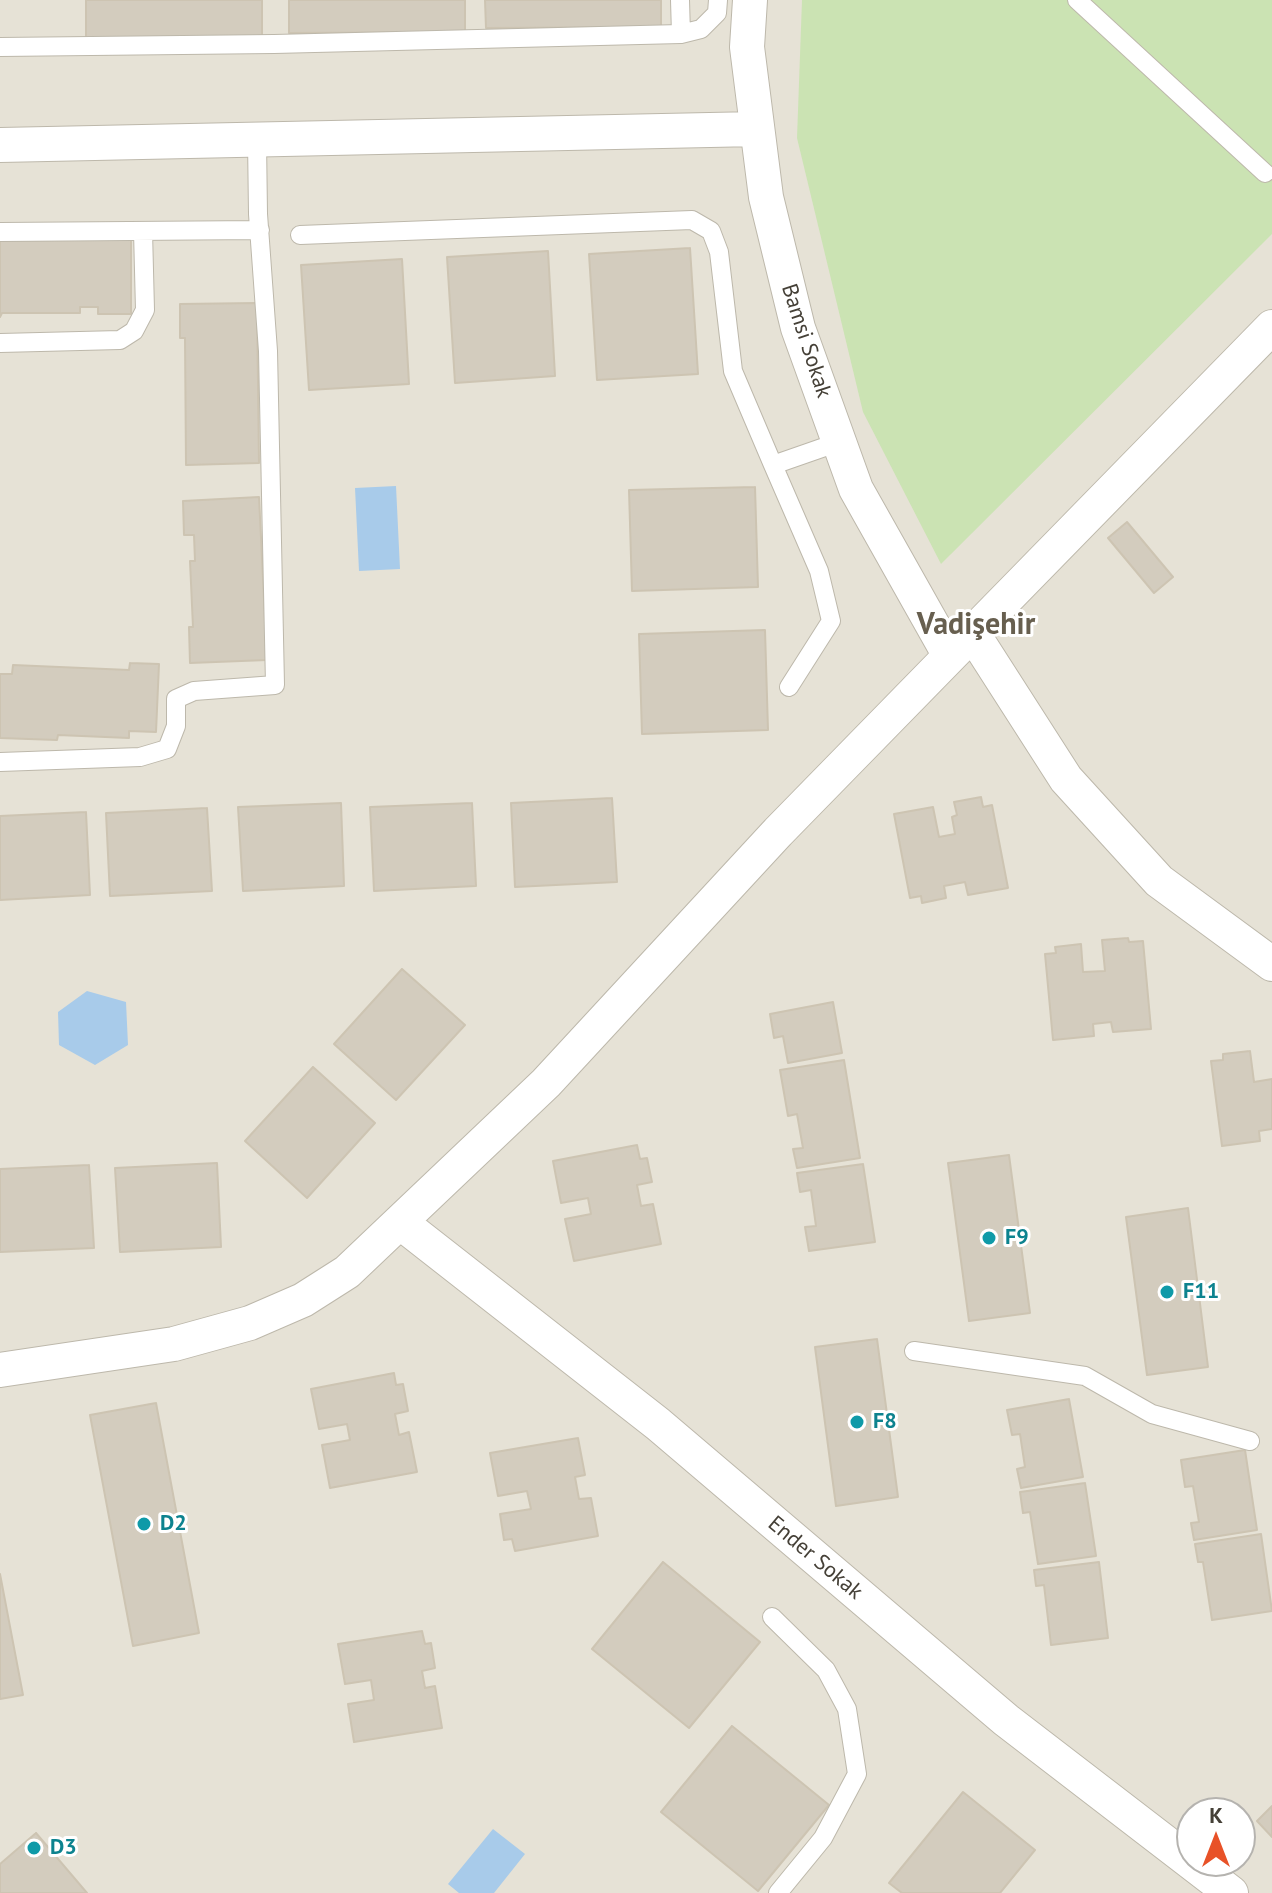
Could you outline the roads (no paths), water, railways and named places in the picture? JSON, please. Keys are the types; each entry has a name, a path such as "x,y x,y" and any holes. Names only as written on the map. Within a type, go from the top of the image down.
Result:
{"street":[{"name":"Bamsi Sokak","path":"750,0 747,47 766,197 798,328 856,489 962,645 1066,779 1159,881 1272,964"},
{"path":"0,145 757,129"},
{"path":"0,1370 174,1344 250,1323 303,1300 347,1272 546,1083 778,832 1272,327"},
{"name":"Ender Sokak","path":"400,1222 658,1424 1006,1720 1231,1893"}],"lane":[{"path":"680,0 681,34"},
{"path":"0,47 289,44 681,34 701,29 717,13 718,0"},
{"path":"1077,0 1265,173"},
{"path":"0,762 140,757 167,749 176,726 176,699 194,691 275,685 268,351 257,140"},
{"path":"300,235 692,220 711,231 719,252 733,371 819,571 831,621 789,687"},
{"path":"0,232 260,230"},
{"path":"0,343 120,340 134,331 145,310 143,231"},
{"path":"773,465 839,442"},
{"path":"914,1351 1085,1376 1152,1414 1250,1441"},
{"path":"772,1617 826,1670 847,1709 857,1774 823,1838 778,1893"}],"water":[{"path":"396,486 400,569 359,571 355,488"},
{"path":"87,991 126,1002 128,1045 95,1065 59,1045 58,1012"},
{"path":"493,1829 525,1854 494,1893 459,1893 448,1884"}],"place":[{"name":"F9","path":"989,1238"},
{"name":"F11","path":"1167,1292"},
{"name":"F8","path":"857,1422"},
{"name":"D2","path":"144,1524"},
{"name":"D3","path":"34,1848"}],"district":[{"name":"Vadişehir","path":"976,625"}]}
